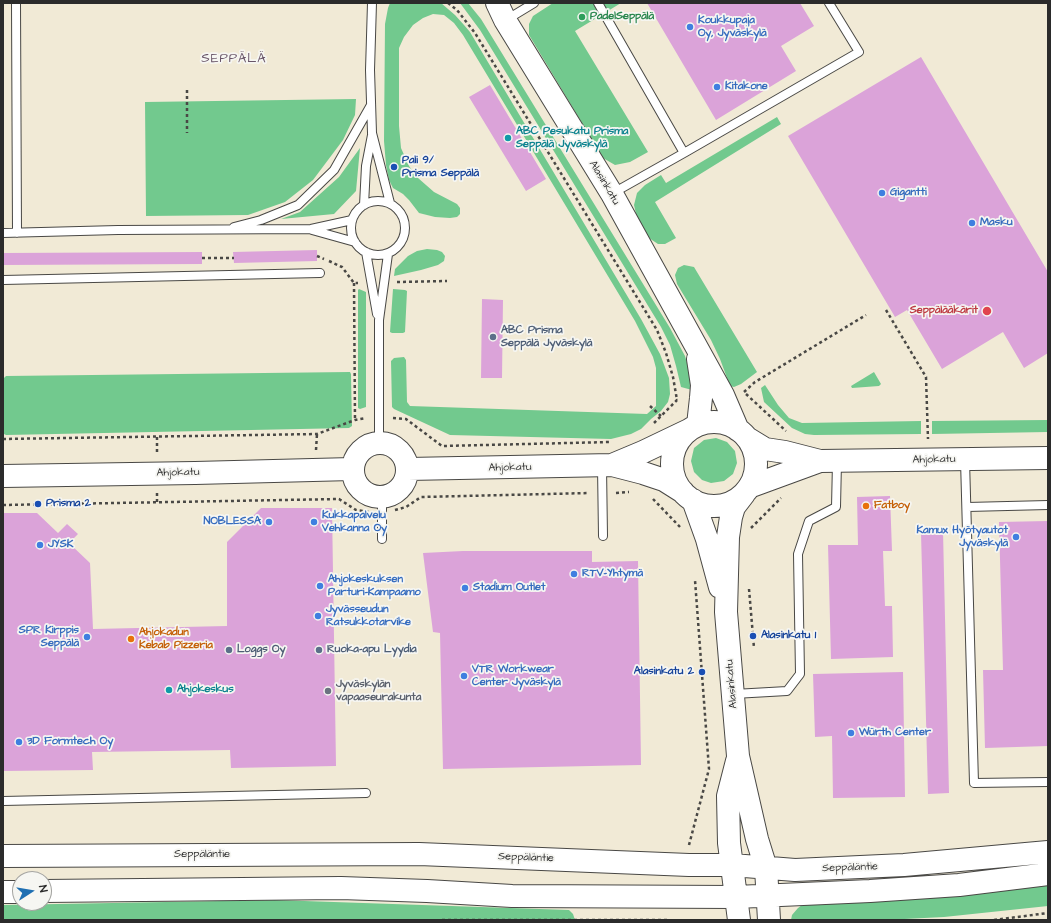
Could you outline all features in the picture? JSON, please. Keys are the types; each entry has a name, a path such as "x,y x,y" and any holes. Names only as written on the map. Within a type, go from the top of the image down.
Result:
{"street":[{"name":"Alasinkatu","path":"487,3 501,12 612,194 697,350 733,393 742,434"},
{"name":"Alasinkatu","path":"694,428 701,398 702,385 697,350"},
{"path":"708,422 718,422 729,425 742,434 755,453 756,462 753,480 746,490 735,500 714,506 703,504 688,496 677,484 672,464 673,454 682,437 694,428 708,422"},
{"name":"Ahjokatu","path":"607,465 643,452 694,428"},
{"name":"Ahjokatu","path":"742,434 765,449 828,461 1048,458"},
{"path":"380,442 392,445 401,453 408,470 404,484 382,506 367,495 356,484 352,469 357,454 367,446 380,442"},
{"name":"Ahjokatu","path":"746,490 785,474 828,461"},
{"name":"Ahjokatu","path":"408,470 607,465 643,473 664,480 688,496"},
{"name":"Ahjokatu","path":"3,476 352,469"},
{"name":"Alasinkatu","path":"746,490 734,507 731,517 728,537 726,612 738,756 757,839 766,868 769,920"},
{"name":"Alasinkatu","path":"688,496 706,539 726,612"},
{"name":"Alasinkatu","path":"738,756 728,796 729,843 739,920"},
{"name":"Seppäläntie","path":"3,856 419,854 688,865 732,865 795,870 904,865 1048,852"},
{"path":"52,892 341,888 512,896 767,896 952,885 1048,874"}],"lane":[{"path":"16,3 17,233"},
{"path":"364,204 366,166 372,133 370,70 372,3"},
{"path":"501,12 534,3"},
{"path":"612,194 684,154 859,52 829,3"},
{"path":"599,4 684,154"},
{"path":"220,230 261,220 298,205 334,170 371,105"},
{"path":"372,133 390,203"},
{"path":"372,201 390,203 400,212 405,222 406,230 401,244 394,251 388,254 377,256 362,250 352,237 351,226 356,212 364,204 372,201"},
{"path":"3,233 111,230 311,229 352,220"},
{"path":"311,229 355,242"},
{"path":"366,252 379,320"},
{"path":"380,442 379,320 388,254"},
{"path":"3,280 320,273"},
{"path":"965,459 974,783 1048,782"},
{"path":"733,694 787,691 800,674 798,554 808,521 836,507 828,461"},
{"path":"603,536 602,493 607,465"},
{"path":"967,508 1048,505"},
{"path":"382,506 382,539"},
{"path":"3,801 366,793"}],"path":[{"path":"450,4 457,10 475,33 657,330 668,359 677,400"},
{"path":"187,90 187,133"},
{"path":"202,258 234,258"},
{"path":"354,283 355,420"},
{"path":"886,310 926,377 928,441"},
{"path":"785,452 788,433 733,393 755,382 866,315"},
{"path":"651,425 677,400 701,398"},
{"path":"650,406 661,416"},
{"path":"3,439 317,434 355,420 380,417 406,419 442,446 611,442"},
{"path":"728,537 744,535 785,494 785,474"},
{"path":"3,505 339,499 356,510 382,506 406,507 421,497 631,492"},
{"path":"650,496 692,539 706,539"},
{"path":"688,865 689,843 709,769 695,578"},
{"path":"748,581 754,648"},
{"path":"994,920 1048,913"},
{"path":"442,920 668,920"}],"green space":[{"path":"390,3 441,3 455,15 470,32 641,319 660,354 669,378 670,394 668,402 661,411 641,429 631,434 611,439 450,435 392,407 391,361 394,358 404,357 406,360 407,402 410,406 647,414 656,406 656,368 653,357 635,321 463,35 454,23 444,15 433,14 423,18 413,25 404,37 399,48 399,126 401,148 409,166 418,178 434,192 457,204 460,208 460,214 457,217 450,218 435,217 419,213 403,194 393,188 389,180 386,165 384,141 385,24"},
{"path":"460,3 468,3 481,19 670,328 685,356 691,376 692,390 681,387 670,345 661,327 480,30"},
{"path":"553,3 621,3 575,31 648,152 630,162 615,165 603,158 529,35 529,24 533,16"},
{"path":"356,99 355,115 343,140 313,180 285,202 248,215 146,216 145,102"},
{"path":"777,117 781,124 655,202 676,238 665,244 658,244 649,238 637,218 634,205 637,193 645,185 661,175 666,183"},
{"path":"360,148 356,191 334,214 281,219 300,212 339,177"},
{"path":"427,249 442,252 445,256 444,261 438,265 394,276 395,269 408,256 417,251"},
{"path":"684,265 694,267 757,372 741,384 734,387 730,386 711,340 677,284 675,275 678,268"},
{"path":"359,289 366,292 366,407 360,409 358,408"},
{"path":"393,289 407,291 405,332 403,333 390,332"},
{"path":"350,372 352,426 349,428 4,434 4,378 6,376"},
{"path":"874,372 881,384 879,386 852,388 851,386"},
{"path":"765,385 778,405 789,418 802,423 921,421 921,434 805,434 792,428 764,402 761,388"},
{"path":"1048,420 1048,432 932,434 932,421"},
{"path":"716,438 727,442 735,451 737,463 733,474 724,481 711,483 702,480 694,472 691,461 694,448 704,440"},
{"path":"1048,882 1048,906 944,917 885,920 791,920 792,915 798,908 810,899"},
{"path":"275,900 569,910 573,914 575,920 3,920 3,905 12,905 12,911 52,911 52,904"}],"building":[{"path":"647,3 800,3 814,26 781,46 796,71 716,120"},
{"path":"921,57 1048,272 1048,353 1024,368 1003,332 942,369 907,310 895,317 788,136"},
{"name":"ABC Pesukatu Prisma Seppälä Jyväskylä","path":"490,85 546,179 526,191 469,97"},
{"path":"317,250 317,261 234,263 233,252"},
{"path":"202,252 202,264 3,265 3,253"},
{"path":"482,299 503,300 502,378 481,378"},
{"path":"890,496 892,551 883,551 885,606 892,606 893,657 831,659 828,545 858,545 857,497"},
{"name":"Ahjokeskus","path":"261,508 332,508 336,766 231,768 230,750 92,752 93,770 3,771 3,513 37,513 58,533 67,524 78,534 69,543 90,563 93,629 227,626 227,542"},
{"path":"1048,521 1048,746 985,748 983,670 1003,670 999,522"},
{"path":"943,531 949,793 928,794 921,533"},
{"path":"463,551 592,551 592,562 638,561 641,765 443,769 440,633 433,632 423,553"},
{"path":"903,672 905,797 833,798 832,736 815,737 813,674"}],"place":[{"name":"PadelSeppälä","path":"582,17"},
{"name":"Koukkupaja Oy, Jyväskylä","path":"690,27"},
{"name":"Kitakone","path":"717,87"},
{"name":"ABC Pesukatu Prisma Seppälä Jyväskylä","path":"508,138"},
{"name":"Pali 9/ Prisma Seppälä","path":"394,167"},
{"name":"Gigantti","path":"882,193"},
{"name":"Masku","path":"972,223"},
{"name":"Seppälääkärit","path":"987,311"},
{"name":"ABC Prisma Seppälä Jyväskylä","path":"493,337"},
{"name":"Prisma 2","path":"38,504"},
{"name":"Fatboy","path":"866,506"},
{"name":"NOBLESSA","path":"269,522"},
{"name":"Kukkapalvelu Vehkanna Oy","path":"314,522"},
{"name":"Kamux Hyötyautot Jyväskylä","path":"1016,537"},
{"name":"JYSK","path":"40,545"},
{"name":"RTV-Yhtymä","path":"574,574"},
{"name":"Ahjokeskuksen Parturi-Kampaamo","path":"320,586"},
{"name":"Stadium Outlet","path":"465,588"},
{"name":"Jyvässeudun Ratsukkotarvike","path":"318,616"},
{"name":"Alasinkatu 1","path":"753,636"},
{"name":"SPR Kirppis Seppälä","path":"87,637"},
{"name":"Ahjokadun Kebab Pizzeria","path":"131,639"},
{"name":"Loggs Oy","path":"229,650"},
{"name":"Ruoka-apu Lyydia","path":"319,650"},
{"name":"Alasinkatu 2","path":"702,672"},
{"name":"VTR Workwear Center Jyväskylä","path":"464,676"},
{"name":"Ahjokeskus","path":"169,690"},
{"name":"Jyväskylän vapaaseurakunta","path":"328,691"},
{"name":"Würth Center","path":"851,733"},
{"name":"3D Formtech Oy","path":"19,742"}],"district":[{"name":"SEPPÄLÄ","path":"234,59"}]}
